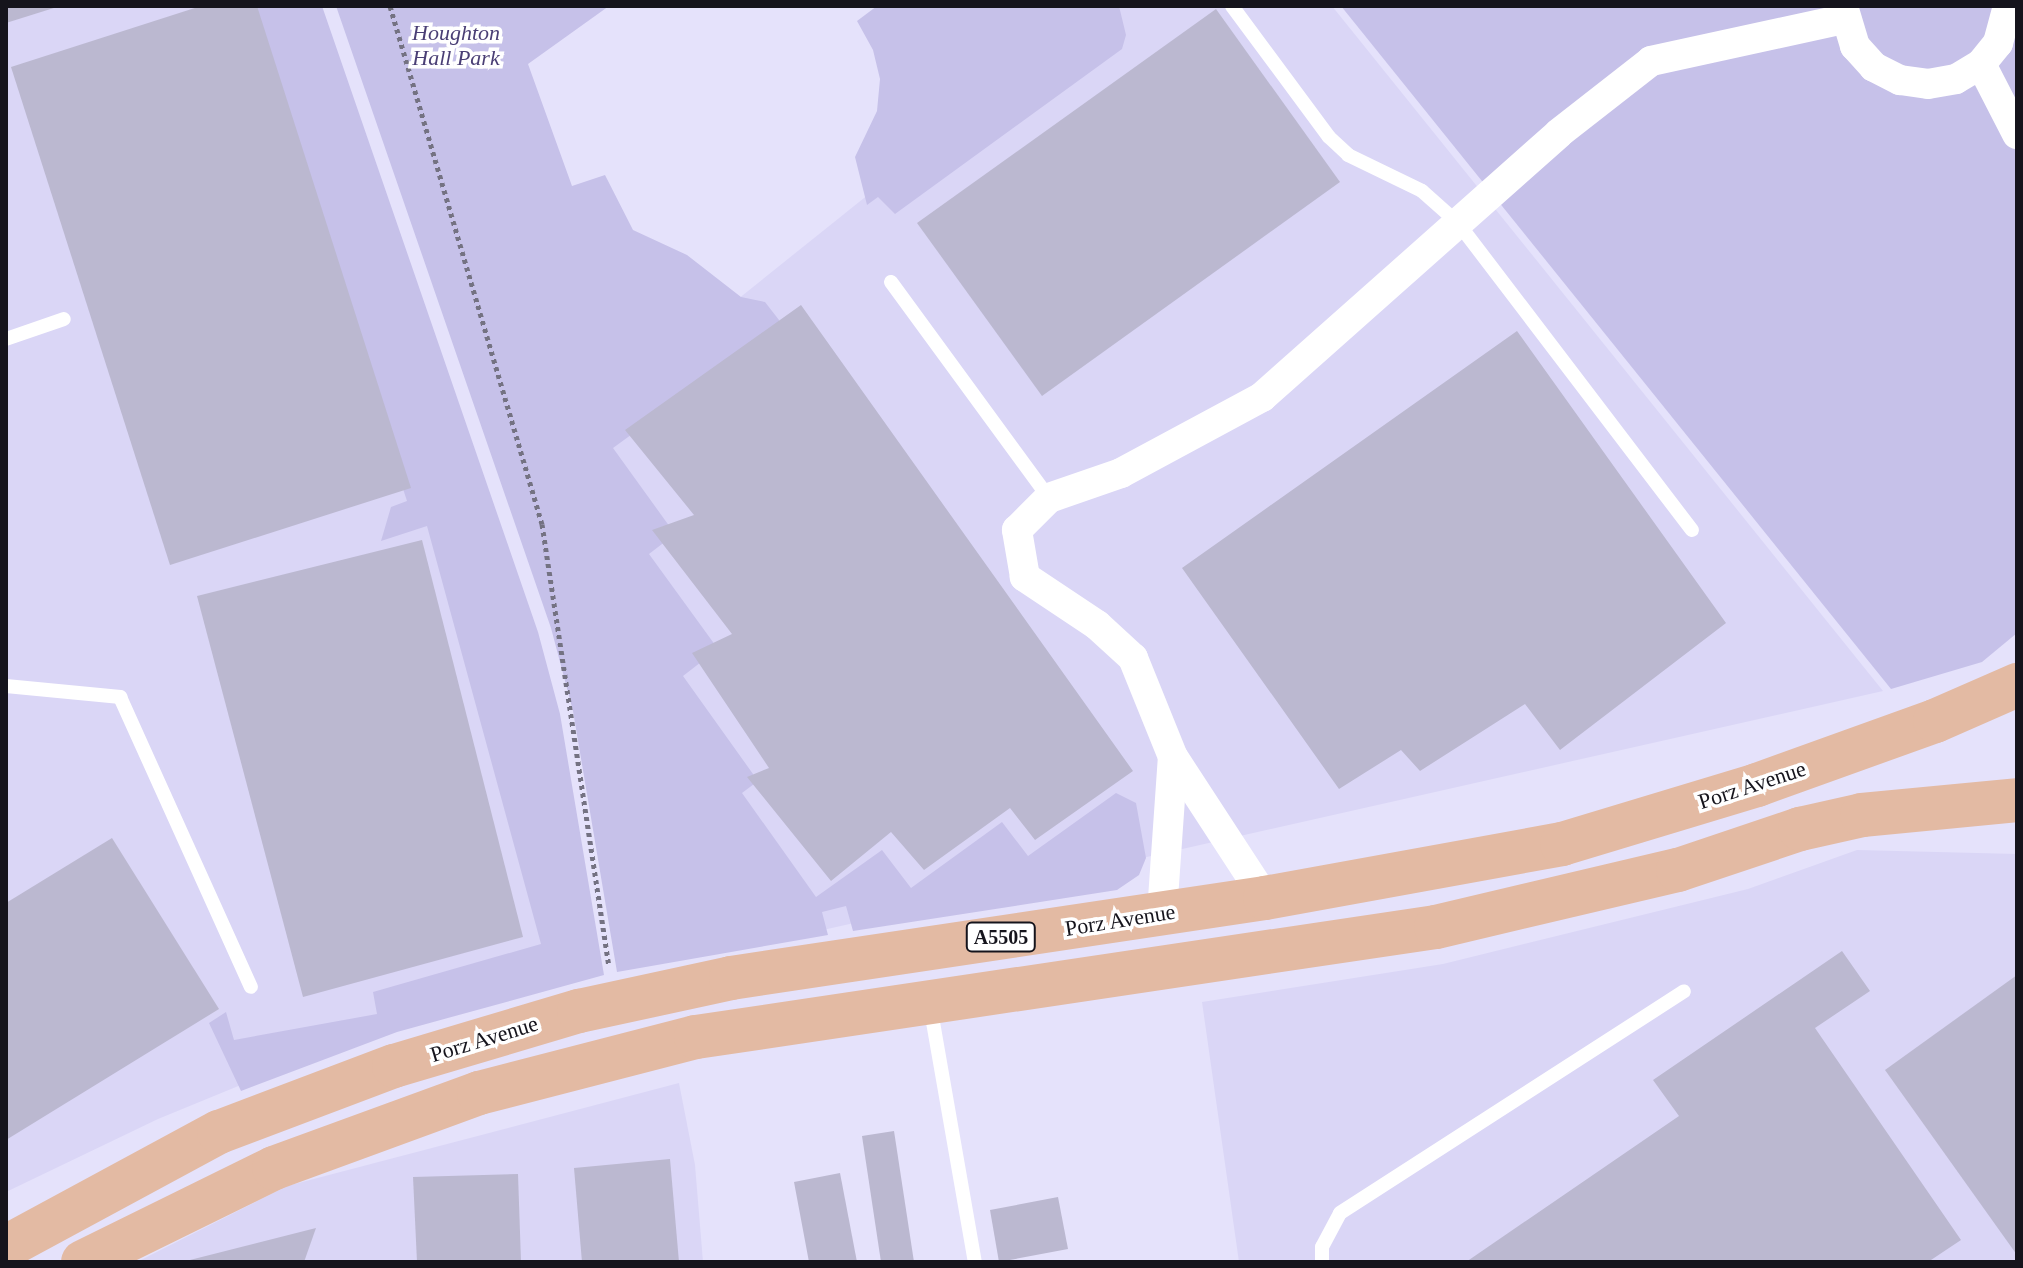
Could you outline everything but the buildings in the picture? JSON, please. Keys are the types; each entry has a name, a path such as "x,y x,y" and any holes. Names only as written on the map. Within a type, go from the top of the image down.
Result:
{"main road":[{"name":"Porz Avenue","path":"6,1247 219,1132 394,1066 579,1011 731,978 1265,898 1562,844 1757,785 1935,721 2017,685"},
{"path":"83,1262 274,1168 479,1093 696,1037 930,1005 1436,927 1678,870 1800,829 1862,815 2017,800"}],"street":[{"path":"1265,898 1173,757 1133,658 1097,625 1025,577 1017,530 1049,498 1121,473 1262,397 1458,223 1651,61 1844,12 1855,46 1874,67 1900,80 1928,84 1956,79 1981,64 1998,43 2008,6"},
{"path":"1981,64 2017,134"},
{"path":"1162,913 1173,757"}],"lane":[{"path":"1232,6 1329,137 1348,155 1422,191 1458,223 1692,530"},
{"path":"891,282 1049,498"},
{"path":"6,339 64,319"},
{"path":"6,686 120,697 251,987"},
{"path":"1322,1262 1322,1247 1340,1213 1684,991"},
{"path":"930,1005 975,1262"}],"path":[{"path":"390,6 542,524 610,973"}],"shaded area":[{"path":"6,6 299,6 575,948 158,1119 6,1192"},
{"path":"1104,6 1332,6 1883,691 717,954 593,415"},
{"path":"1857,850 2017,854 2017,1262 1239,1262 1202,1002 1443,964 1748,889"},
{"path":"679,1083 695,1165 703,1262 137,1262 287,1186"}],"green space":[{"path":"246,6 322,6 538,632 560,714 604,975 397,1032 241,1091 209,1023 226,1012 234,1040 377,1014 373,992 541,944 427,526 381,541 391,507 407,501"},
{"name":"Houghton Hall Park","path":"336,6 609,6 528,64 572,186 605,175 633,230 687,255 741,297 765,302 779,320 779,327 613,448 675,534 649,554 718,649 683,676 758,781 742,793 816,897 882,850 911,888 1002,822 1028,856 1116,793 1136,803 1146,858 1139,875 1117,890 853,931 846,906 822,912 828,935 617,972 573,711 551,628"},
{"path":"877,6 1119,6 1126,35 1122,49 895,214 878,197 867,205 855,157 877,111 880,79 873,50 857,21"},
{"path":"1341,6 2017,6 2017,633 1982,662 1891,689"}]}
